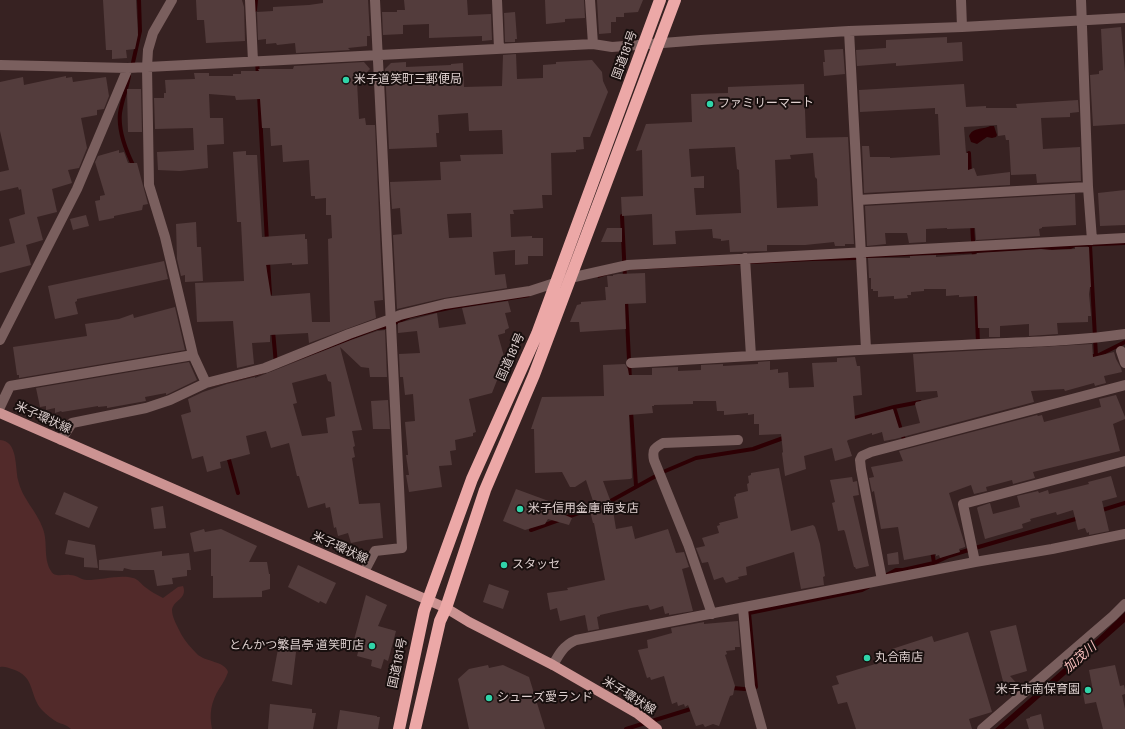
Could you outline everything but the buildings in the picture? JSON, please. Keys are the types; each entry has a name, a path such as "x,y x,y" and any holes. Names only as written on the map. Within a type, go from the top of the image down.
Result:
{"highway":[{"name":"国道181号","path":"399,729 424,612 472,479 537,334 597,175 660,0"},
{"path":"415,729 440,621 446,608 485,490 534,375 675,0"}],"main road":[{"name":"米子環状線","path":"0,413 446,608 469,622 553,665 638,714 657,729"}],"street":[{"path":"172,0 153,33 148,50 149,185 165,237 193,355 206,383"},
{"path":"250,0 253,61"},
{"path":"364,572 374,551 402,548 375,0"},
{"path":"497,0 499,49"},
{"path":"590,0 593,44"},
{"path":"961,0 962,27"},
{"path":"1081,0 1088,188 1092,240"},
{"path":"0,65 128,68 593,44 612,47 849,31 962,27 1125,18"},
{"path":"849,31 866,349"},
{"path":"0,340 77,189 128,68"},
{"path":"858,200 1088,188"},
{"path":"61,440 72,423 146,408 170,400 206,383 265,368 400,315 445,304 518,294 570,278 628,264 1125,238"},
{"path":"745,258 751,356"},
{"path":"631,363 866,349 1020,342 1104,337 1125,334"},
{"path":"1121,351 1125,363"},
{"path":"0,407 10,386 193,355"},
{"path":"882,580 860,460 862,456 892,446 1125,385"},
{"path":"712,614 688,544 652,452 654,447 663,443 738,440"},
{"path":"975,562 964,504 1125,460"},
{"path":"553,665 563,648 576,640 1125,534"},
{"path":"982,729 1125,604"},
{"path":"743,608 750,686 762,729"}],"shaded area":[{"path":"0,440 6,441 13,450 20,487 43,529 47,561 53,573 57,575 72,575 87,580 117,577 133,578 163,598 178,587 183,586 184,594 172,610 174,619 181,634 197,654 223,666 228,672 212,703 212,729 71,729 55,721 42,710 35,699 29,681 25,676 12,669 0,667"}],"water":[{"path":"994,126 997,135 996,137 987,137 977,144 971,142 969,136 973,131"},
{"path":"1125,241 1125,245 1075,247 1071,249 630,270 620,271 598,278 597,274 630,266"},
{"path":"527,294 530,297 454,309 411,318 386,329 377,330 259,375 210,387 427,311"},
{"name":"加茂川","path":"1125,612 1125,622 1004,729 995,729 1097,639"}],"waterway":[{"path":"132,67 140,31 139,0"},
{"path":"255,10 256,0"},
{"path":"257,61 258,76"},
{"path":"129,76 120,113 120,127 123,141 134,167"},
{"path":"259,95 267,242"},
{"path":"969,153 970,174"},
{"path":"622,216 625,278"},
{"path":"972,223 974,258"},
{"path":"1090,245 1096,356"},
{"path":"268,261 270,294"},
{"path":"976,291 978,344"},
{"path":"626,299 630,380"},
{"path":"273,331 276,364"},
{"path":"1093,356 1099,355 1125,342"},
{"path":"851,419 894,407 920,402"},
{"path":"894,407 905,443"},
{"path":"631,411 636,486"},
{"path":"607,503 663,472 696,458 753,449 786,437"},
{"path":"228,456 238,493"},
{"path":"1099,511 1125,503"},
{"path":"531,530 598,506"},
{"path":"885,576 896,570 903,570 934,563 949,556 1079,518"},
{"path":"932,550 934,563"},
{"path":"731,691 733,688 744,689 756,687 749,613 862,590 868,587"},
{"path":"626,729 694,708"}],"place":[{"name":"米子道笑町三郵便局","path":"346,80"},
{"name":"ファミリーマート","path":"710,104"},
{"name":"米子信用金庫 南支店","path":"520,509"},
{"name":"スタッセ","path":"504,565"},
{"name":"とんかつ繁昌亭 道笑町店","path":"372,646"},
{"name":"丸合南店","path":"867,658"},
{"name":"米子市南保育園","path":"1088,690"},
{"name":"シューズ愛ランド","path":"489,698"}]}
